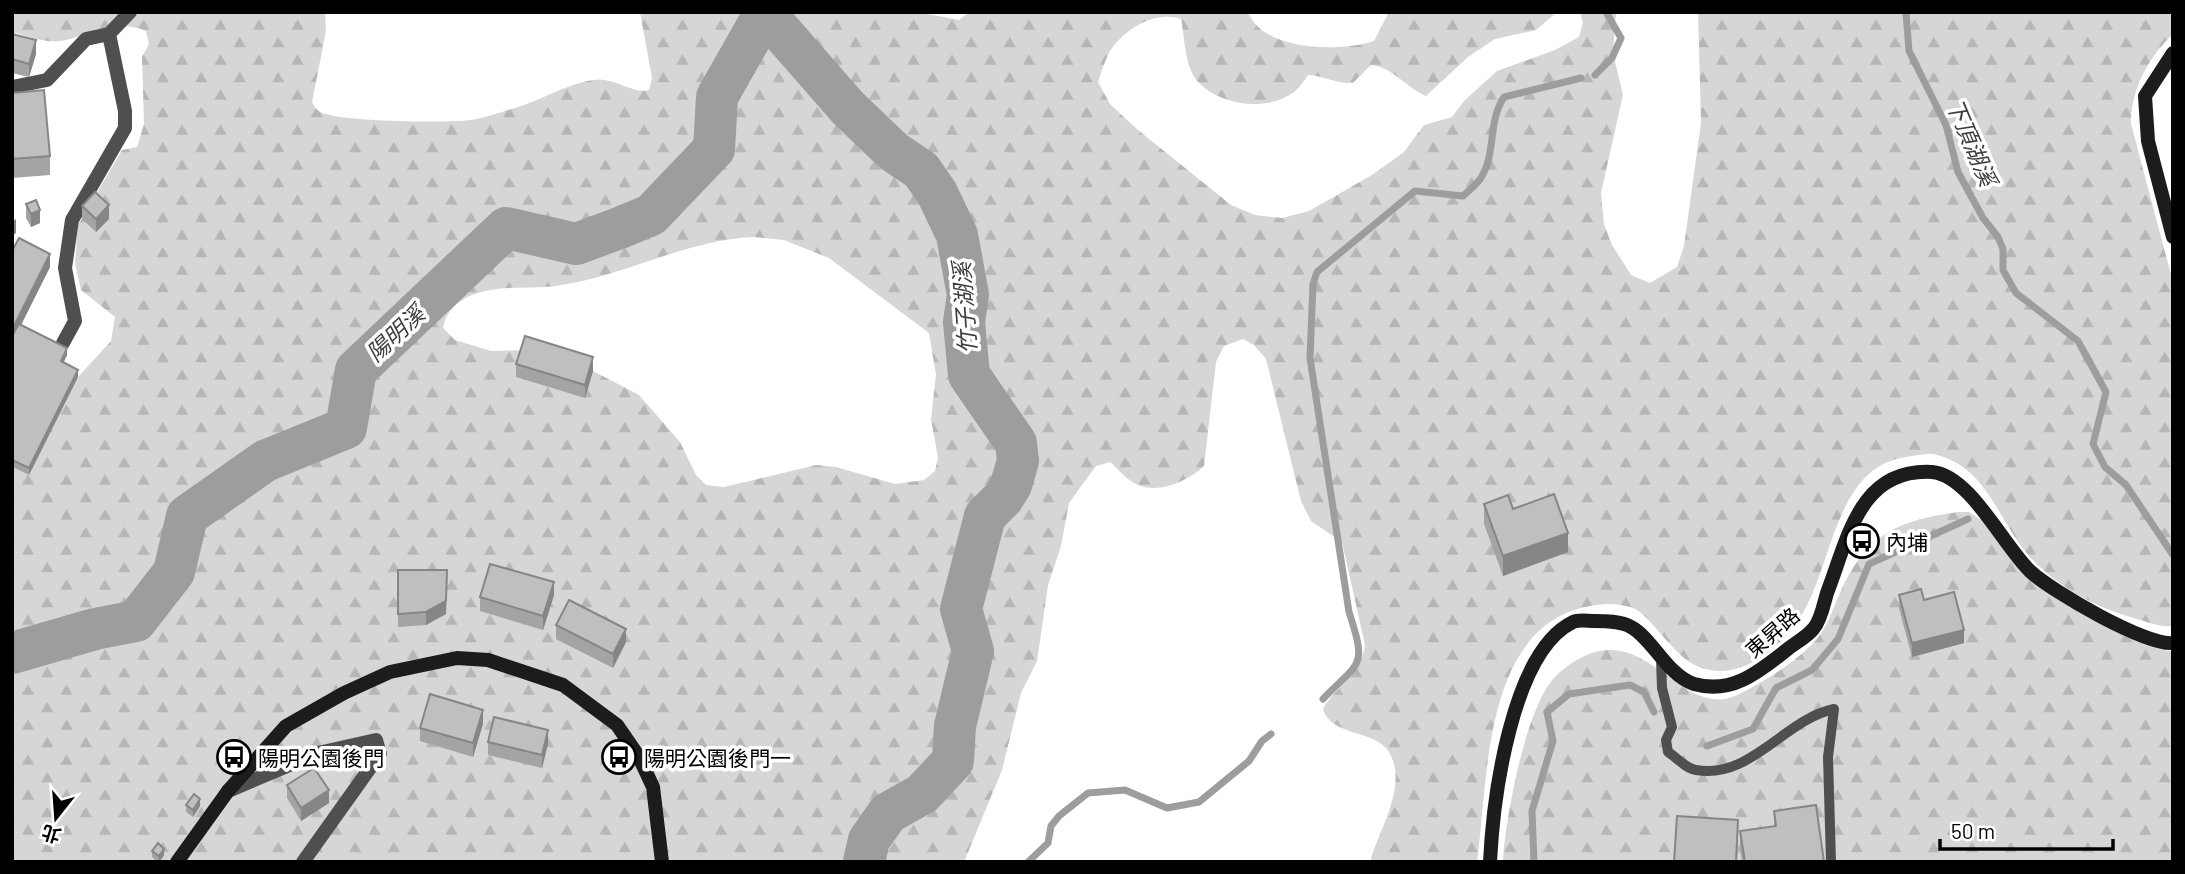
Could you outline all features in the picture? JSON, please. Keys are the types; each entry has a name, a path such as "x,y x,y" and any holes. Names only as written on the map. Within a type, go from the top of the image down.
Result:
{"street":[{"path":"12,87 47,79 86,39 109,34 130,12"},
{"path":"63,343 75,321 65,268 72,220 125,128 125,111 109,34"},
{"path":"2173,53 2145,96 2148,141 2173,236"},
{"name":"東昇路","path":"1490,862 1493,801 1514,713 1537,660 1555,636 1575,621 1605,621 1632,627 1661,659 1692,684 1725,685 1751,678 1816,627 1859,510 1874,488 1893,477 1934,472 1966,489 2032,572 2108,621 2161,644 2173,643"},
{"path":"177,862 228,790 286,726 344,693 390,673 457,659 488,660 563,685 617,725 653,788 663,862"},
{"path":"228,790 318,753 376,740 380,754 303,862"}],"lane":[{"path":"1661,659 1662,688 1672,727 1666,740 1668,752 1694,770 1723,769 1750,759 1815,713 1834,709 1828,757 1831,862"}],"green space":[{"path":"12,12 325,12 326,31 312,102 317,110 352,118 440,121 490,116 593,80 601,79 637,90 649,90 652,78 640,12 918,12 959,20 969,12 1248,12 1256,25 1286,42 1305,46 1343,47 1374,41 1389,12 1557,12 1536,30 1495,39 1468,57 1426,96 1385,69 1371,65 1353,83 1308,75 1296,90 1283,98 1258,104 1244,104 1219,96 1198,82 1190,68 1181,19 1151,19 1123,35 1110,51 1098,82 1110,104 1231,205 1255,215 1282,218 1309,211 1372,175 1404,152 1424,125 1452,117 1464,101 1497,71 1555,50 1579,37 1583,23 1580,12 1616,12 1613,53 1623,95 1601,193 1604,224 1612,245 1631,275 1650,283 1677,267 1684,246 1701,123 1698,12 2173,12 2173,34 2156,53 2143,75 2134,99 2131,124 2173,282 2173,626 2157,625 2116,612 2073,592 2035,563 2015,537 1988,493 1965,469 1951,460 1933,454 1906,457 1882,465 1863,480 1838,523 1820,574 1799,619 1779,643 1753,662 1723,671 1708,670 1693,664 1639,612 1618,605 1596,605 1574,610 1544,626 1522,651 1506,683 1496,718 1477,862 1370,862 1394,794 1394,765 1389,752 1382,745 1335,724 1323,709 1353,674 1365,645 1342,542 1311,521 1301,501 1266,359 1254,345 1243,339 1224,346 1216,362 1204,466 1190,477 1172,485 1154,488 1133,482 1110,462 1096,466 1069,503 1061,546 1048,585 1037,661 1021,693 1002,770 964,862 12,862 12,467 29,475 78,377 111,341 115,317 81,290 75,264 78,225 122,150 137,147 144,124 142,57 149,44 146,31 124,26 55,42 12,32","holes":["754,237 784,240 829,258 929,333 936,375 931,419 938,458 935,471 924,480 895,484 836,467 816,465 724,487 706,485 696,475 680,442 639,395 593,371 525,350 491,351 455,340 443,328 450,311 474,294 580,281 678,251 728,240"]},
{"path":"1969,512 1986,523 2049,583 2094,619 2145,645 2173,652 2173,862 1503,862 1513,792 1527,735 1546,689 1557,675 1587,655 1612,650 1635,656 1694,693 1715,699 1737,695 1779,671 1816,640 1827,624 1850,573 1873,544 1902,526"}],"building":[{"path":"12,34 36,40 29,64 12,59"},
{"path":"44,90 50,156 12,159 12,93"},
{"path":"95,192 109,205 96,219 82,206"},
{"path":"36,200 40,210 31,214 26,204"},
{"path":"19,238 50,254 12,330 12,251"},
{"path":"19,324 67,348 61,361 78,370 29,468 12,460 12,336"},
{"path":"525,336 593,357 585,385 516,364"},
{"path":"1554,494 1568,533 1503,556 1484,504 1508,495 1513,509"},
{"path":"490,564 554,582 543,616 480,597"},
{"path":"398,570 447,570 446,601 426,612 398,614"},
{"path":"1921,589 1924,600 1954,592 1964,630 1912,643 1899,595"},
{"path":"569,600 626,629 613,654 556,625"},
{"path":"430,694 483,710 473,743 420,728"},
{"path":"494,717 548,730 542,755 488,742"},
{"path":"225,750 234,755 229,760 221,756"},
{"path":"314,768 329,790 301,808 287,785"},
{"path":"194,794 200,799 193,810 186,805"},
{"path":"1816,805 1824,862 1745,862 1740,831 1776,826 1774,811"},
{"path":"1677,816 1738,820 1736,862 1674,862"},
{"path":"158,843 164,849 159,856 152,851"}],"waterway":[{"name":"竹子湖溪","path":"764,12 848,108 894,152 921,170 937,193 957,235 968,295 964,322 969,375 1016,443 1018,461 1011,485 1003,498 985,516 961,609 973,651 955,726 953,761 922,794 888,813 869,840 864,862"},
{"path":"1595,75 1612,58 1621,38 1606,12"},
{"name":"下頂湖溪","path":"1906,12 1909,51 1946,125 1958,172 1983,218 1998,237 2003,249 2003,270 2016,293 2078,341 2106,392 2093,444 2105,467 2126,485 2173,555"},
{"name":"陽明溪","path":"12,653 95,629 136,621 174,572 187,516 265,461 346,428 356,370 506,228 576,244 651,215 714,149 717,97 764,14"},
{"path":"1323,699 1353,669 1359,654 1349,612 1310,358 1313,284 1317,272 1415,191 1463,196 1474,186 1481,179 1486,167 1496,116 1504,97 1581,78"},
{"path":"1707,746 1753,729 1776,688 1812,670 1838,639 1869,564 1968,519"},
{"path":"1534,862 1532,811 1553,741 1547,712 1569,694 1630,685 1644,692 1654,712"},
{"path":"1028,862 1048,843 1051,826 1059,816 1088,793 1125,790 1167,808 1199,802 1249,761 1262,741 1271,734"}],"place":[{"name":"內埔","path":"1862,541"},
{"name":"陽明公園後門","path":"234,757"},
{"name":"陽明公園後門一","path":"619,757"}]}
